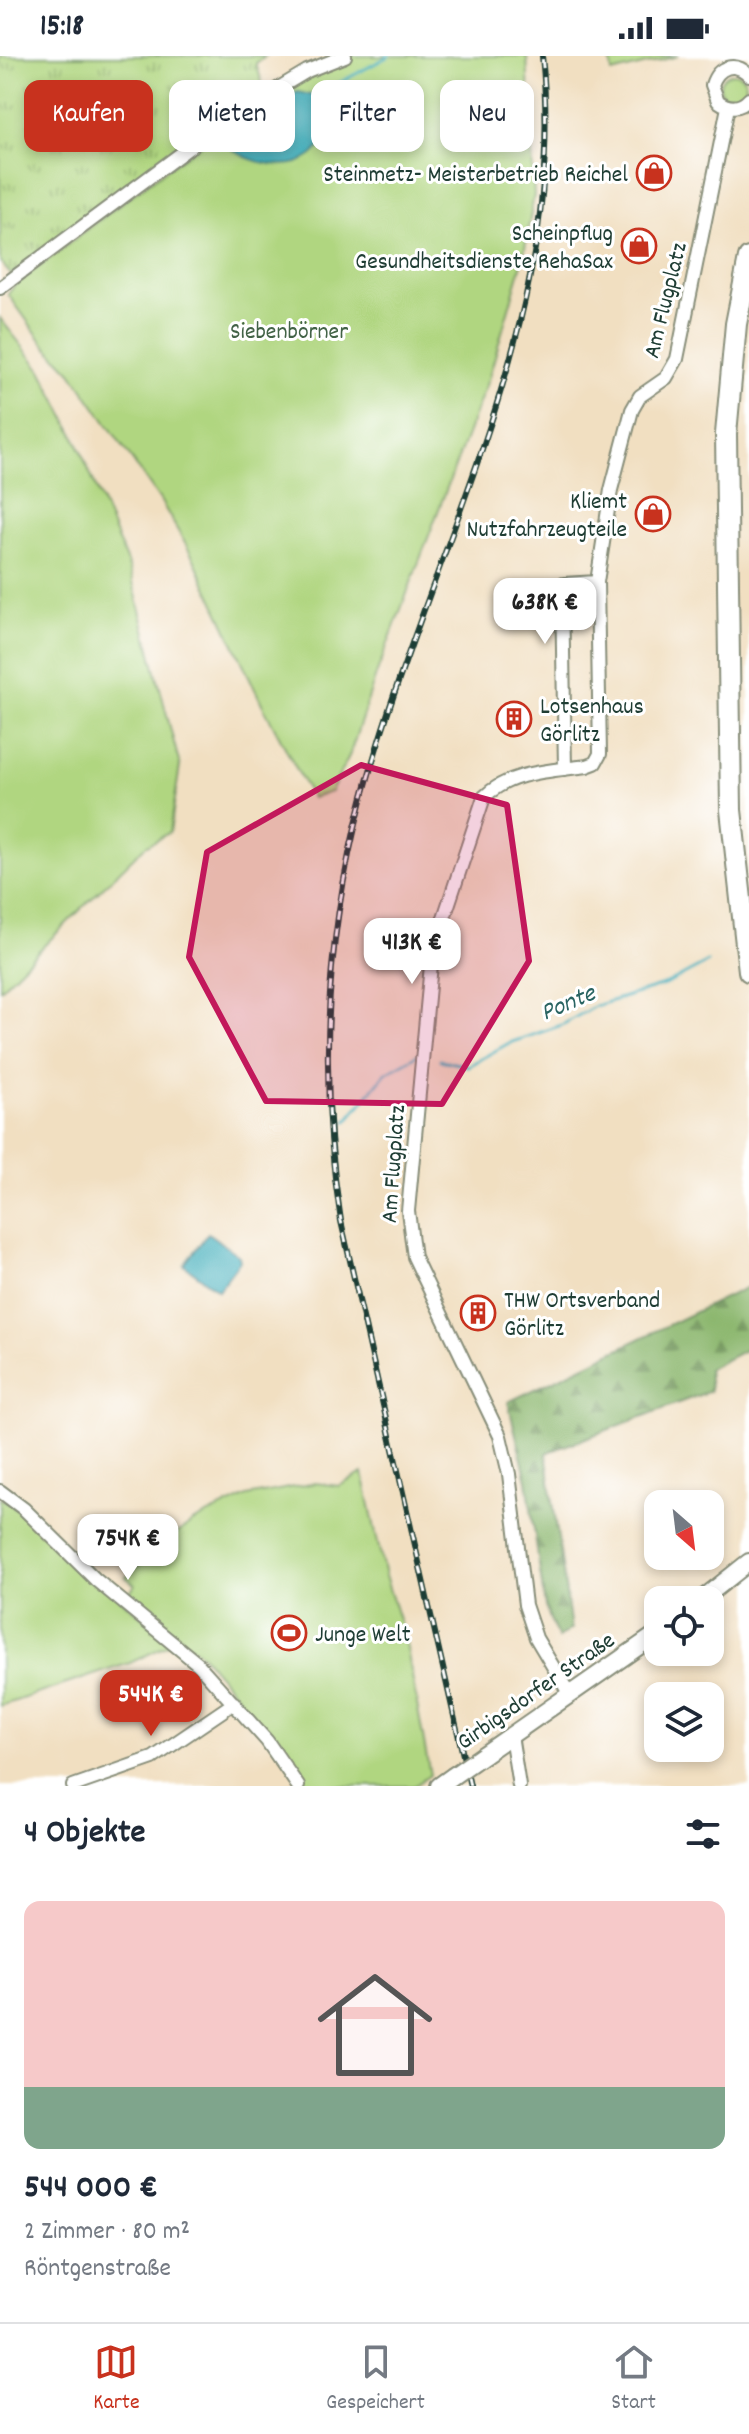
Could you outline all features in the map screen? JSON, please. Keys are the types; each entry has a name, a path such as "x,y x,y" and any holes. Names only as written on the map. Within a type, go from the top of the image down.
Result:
{"main road":[{"path":"749,258 736,324 726,434 731,810 749,971"}],"street":[{"path":"0,288 229,118 307,71 345,56"},
{"path":"749,75 735,66 717,74 713,90 718,101 728,107 741,105 749,99"},
{"name":"Am Flugplatz","path":"570,1695 536,1638 525,1605 509,1474 500,1436 414,1257 408,1211 432,954 484,797 497,785 517,777 595,763 600,754 597,582 611,490 632,410 640,396 666,378 677,359 728,107"},
{"path":"565,769 562,591 564,584 597,582"},
{"path":"0,1491 24,1509 96,1580 188,1654 234,1703 298,1786"},
{"path":"719,1586 749,1562"},
{"name":"Girbigsdorfer Straße","path":"446,1781 644,1643"},
{"path":"73,1786 153,1758 234,1703"},
{"path":"511,1735 519,1786"}],"highlighted area":[{"path":"361,765 507,805 529,961 442,1104 266,1101 189,957 207,852"}],"green space":[{"path":"0,56 266,56 256,63 261,80 169,80 169,152 175,152 11,275 0,262"},
{"name":"Siebenbörner","path":"352,56 527,56 528,80 440,80 440,152 532,152 534,195 523,260 489,377 376,675 350,754 331,792 312,798 263,706 193,557 160,500 71,372 44,344 8,294 15,285 191,152 295,152 295,85"},
{"path":"610,56 678,56 612,73"},
{"path":"733,73 742,77 746,86 742,95 733,99 724,95 720,86 724,77"},
{"path":"0,318 41,370 75,437 129,567 180,766 170,832 144,847 0,989"},
{"path":"749,1286 749,1348 708,1369 710,1391 546,1453 571,1629 558,1638 545,1607 527,1480 508,1402"},
{"name":"Junge Welt","path":"363,1473 385,1576 405,1638 430,1775 414,1786 307,1786 298,1769 203,1656 126,1597 135,1585 126,1577 157,1548 194,1521 247,1496 315,1483 339,1486"},
{"path":"0,1498 10,1503 172,1643 130,1663 0,1706"}],"water":[{"path":"295,93 311,95 311,152 315,152 300,162 275,164 236,152 295,152"},
{"path":"208,1233 239,1256 240,1261 218,1290 184,1265"}],"waterway":[{"name":"Siebenbörner","path":"345,80 389,56"},
{"name":"Ponte","path":"440,1060 468,1066 509,1043 562,1025 595,1006 667,984 708,962"},
{"name":"Ponte","path":"347,1121 386,1073 417,1055"}],"railway":[{"path":"470,1786 341,1221 329,1114 329,1007 340,901 363,796 391,704 488,432 515,341 535,248 545,153 542,56"}],"place":[{"name":"Steinmetz- Meisterbetrieb Reichel","path":"654,173"},
{"name":"Scheinpflug Gesundheitsdienste RehaSax","path":"639,246"},
{"name":"Kliemt Nutzfahrzeugteile","path":"653,514"},
{"name":"Lotsenhaus Görlitz","path":"514,719"},
{"name":"THW Ortsverband Görlitz","path":"478,1313"},
{"name":"Junge Welt","path":"289,1633"}]}
